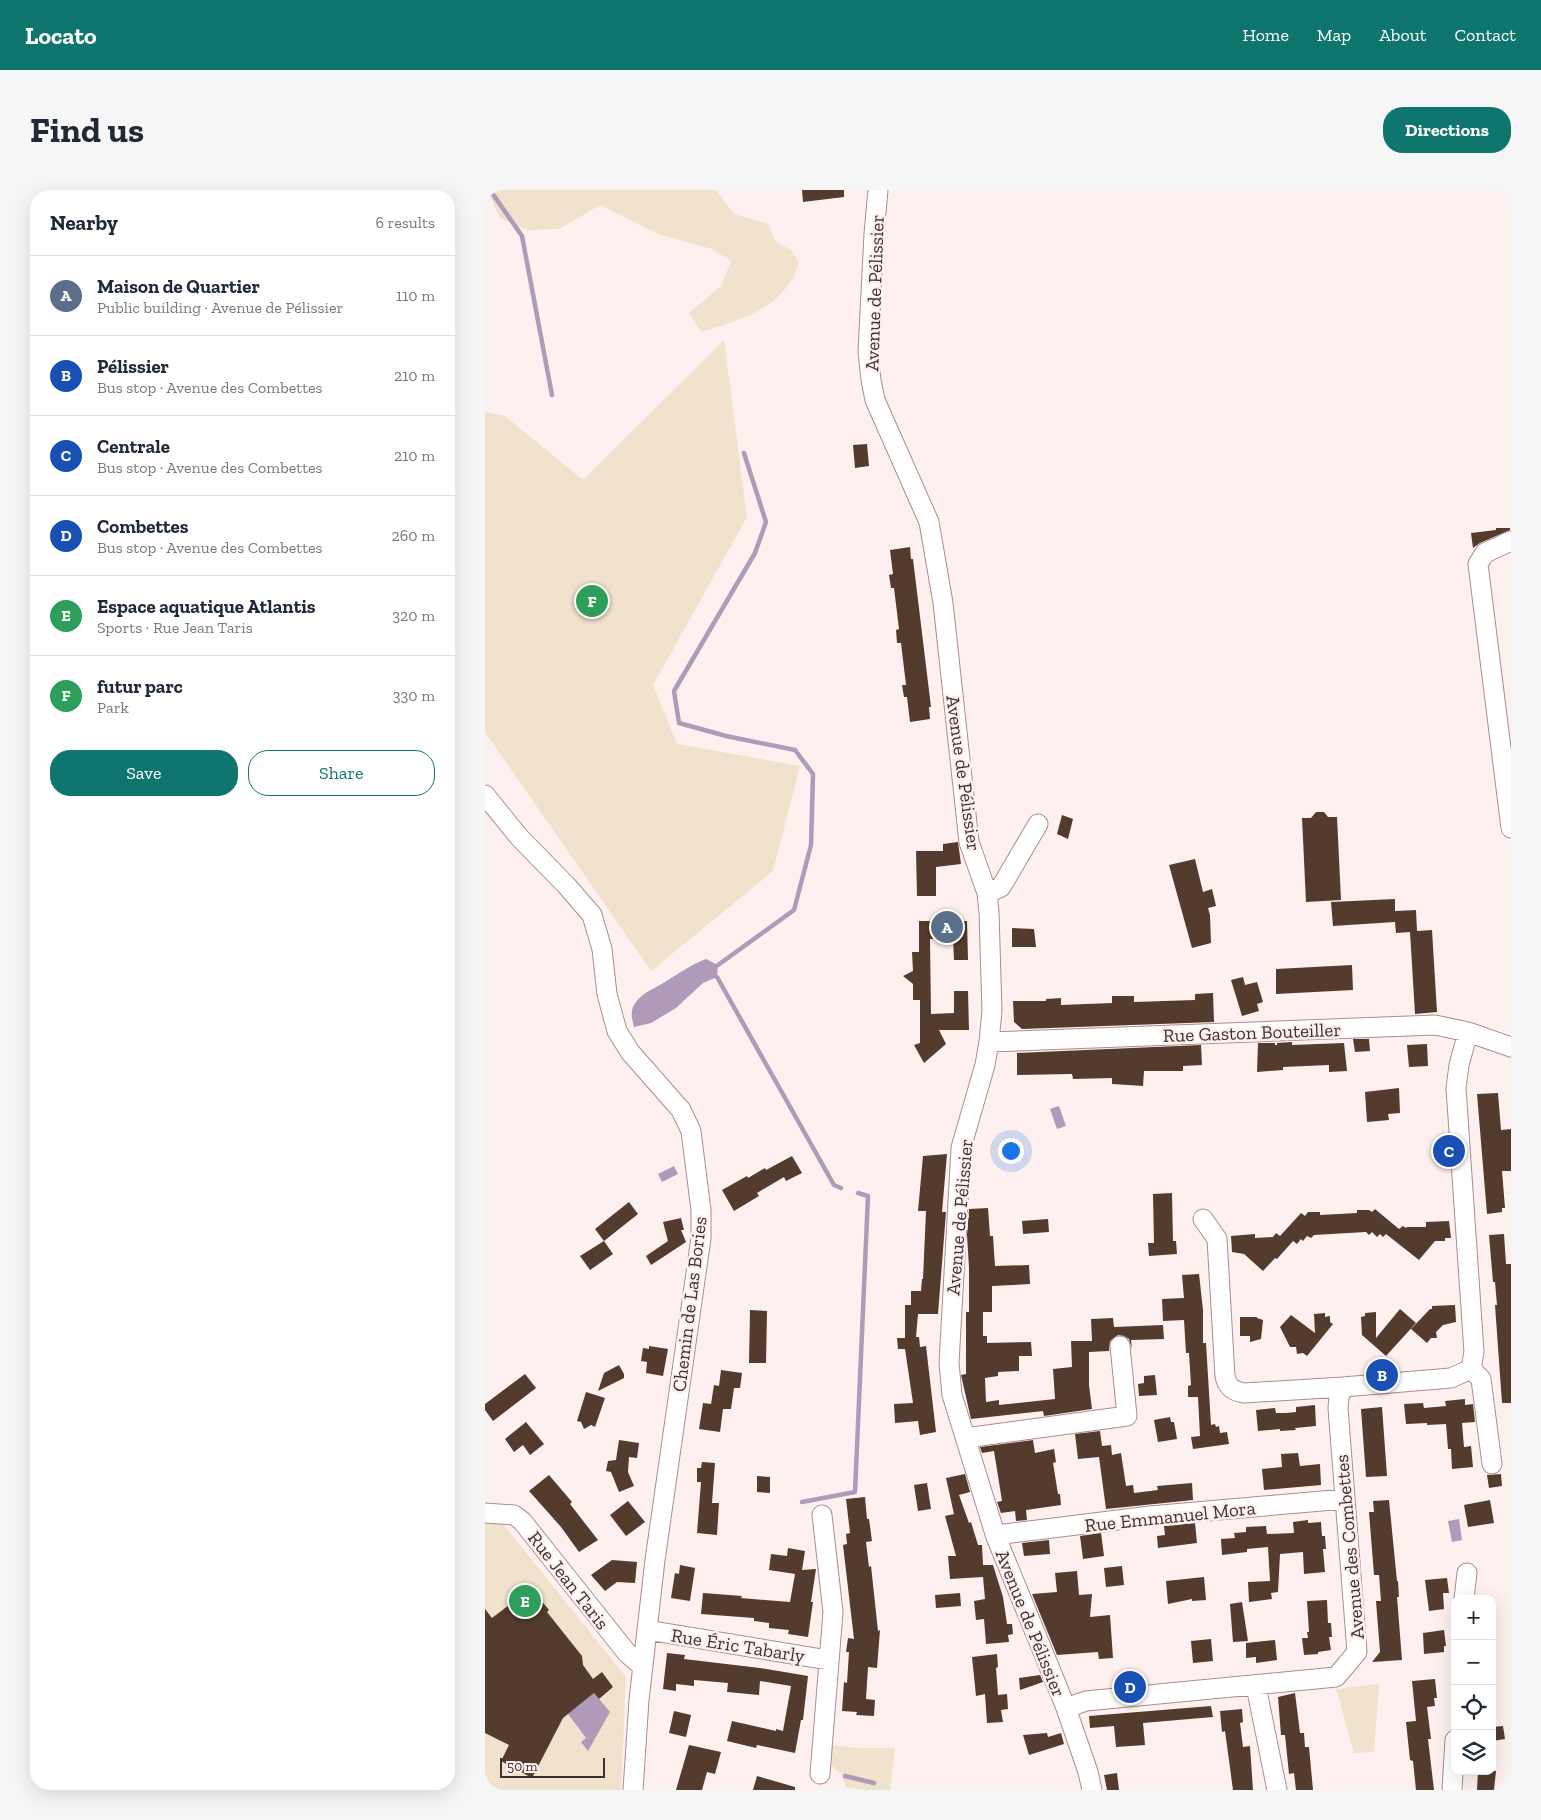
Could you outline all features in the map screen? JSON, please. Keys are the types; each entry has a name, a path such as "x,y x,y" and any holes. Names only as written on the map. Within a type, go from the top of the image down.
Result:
{"street":[{"name":"Avenue de Pélissier","path":"879,190 874,234 868,351 871,380 875,400 929,522 943,603 969,842 987,893 991,974 989,1042 985,1066 961,1148 949,1363 952,1395 995,1535 1065,1708 1088,1772 1092,1790"},
{"path":"1511,541 1485,553 1478,564 1511,828"},
{"name":"Chemin de Las Bories","path":"485,795 519,837 566,885 592,915 602,949 607,994 617,1031 630,1052 681,1110 691,1131 701,1210 701,1238 665,1487 647,1630 639,1700 633,1790"},
{"path":"987,893 1001,887 1038,824"},
{"name":"Rue Gaston Bouteiller","path":"989,1042 1435,1025 1468,1032 1511,1047"},
{"path":"1468,1032 1459,1064 1456,1088 1474,1352 1471,1369"},
{"path":"1203,1219 1217,1239 1225,1376 1227,1384 1236,1392 1343,1387 1451,1378 1471,1369"},
{"path":"965,1438 1127,1416 1120,1346"},
{"path":"1471,1369 1481,1380 1492,1464"},
{"name":"Avenue des Combettes","path":"1065,1708 1086,1701 1336,1677 1357,1652 1337,1408 1343,1387"},
{"name":"Rue Emmanuel Mora","path":"995,1535 1150,1516 1345,1499"},
{"name":"Rue Jean Taris","path":"485,1512 514,1515 522,1521 627,1654 643,1667"},
{"path":"820,1774 833,1612 822,1515"},
{"path":"1464,1595 1467,1573"},
{"name":"Rue Éric Tabarly","path":"647,1630 828,1660"},
{"path":"1256,1686 1277,1790"},
{"path":"1452,1790 1453,1775"}],"shaded area":[{"path":"487,190 716,190 734,214 768,224 776,242 791,250 799,262 793,277 773,301 746,316 701,332 689,313 721,286 731,261 712,249 658,234 600,205 559,229 527,230 500,218"},
{"path":"724,340 747,517 653,685 677,744 800,766 773,871 651,971 485,732 485,412 505,416 583,480"},
{"path":"706,959 718,965 717,977 703,983 676,1008 651,1023 634,1027 632,1010 641,997 685,969"},
{"path":"1059,1106 1066,1126 1057,1129 1050,1109"},
{"path":"674,1166 678,1174 662,1182 658,1174"},
{"path":"1459,1519 1462,1540 1452,1542 1448,1521"},
{"path":"485,1521 504,1525 626,1677 621,1790 485,1790"},
{"path":"1379,1684 1374,1752 1354,1753 1336,1689"},
{"path":"594,1693 610,1712 588,1751 581,1742 586,1738 568,1714"},
{"path":"828,1745 895,1748 890,1790 867,1790 846,1787 841,1774 829,1763"}],"building":[{"path":"802,190 844,190 844,197 803,202"},
{"path":"867,444 869,466 855,468 853,445"},
{"path":"1496,528 1510,528 1510,530 1473,548 1471,533 1496,530"},
{"path":"910,547 931,707 929,707 930,719 910,722 907,697 904,697 902,685 906,685 901,643 897,643 896,630 899,629 894,588 891,588 889,575 893,574 890,550"},
{"path":"1316,812 1324,812 1328,817 1337,817 1341,900 1306,902 1302,818 1311,818"},
{"path":"1062,815 1073,819 1068,839 1057,834"},
{"path":"958,842 961,864 936,867 936,896 917,896 916,851 943,851 943,844"},
{"path":"1195,859 1203,892 1212,889 1216,906 1208,908 1211,943 1192,948 1169,865"},
{"path":"1395,899 1395,911 1416,910 1417,931 1432,930 1437,1012 1415,1014 1410,932 1396,933 1395,922 1333,926 1331,902"},
{"path":"919,921 967,921 968,960 954,960 953,938 930,939 931,1014 954,1013 954,991 968,991 969,1030 939,1030 946,1044 924,1063 914,1045 920,1043 920,1000 913,1000 913,984 903,976 913,971 912,952 919,952"},
{"path":"1012,928 1034,929 1036,947 1012,947"},
{"path":"1352,965 1353,990 1276,994 1276,969"},
{"path":"1243,977 1245,985 1257,982 1263,1002 1257,1004 1259,1011 1242,1016 1231,980"},
{"path":"1213,993 1214,1022 1022,1029 1014,1022 1013,1001 1046,1001 1046,999 1061,998 1061,1005 1112,1003 1112,996 1134,996 1134,1002 1195,1000 1195,994"},
{"path":"1353,1039 1369,1039 1370,1051 1355,1052"},
{"path":"1292,1042 1292,1045 1344,1043 1347,1071 1329,1072 1329,1065 1283,1067 1283,1070 1257,1072 1258,1043 1275,1043 1277,1045 1277,1043"},
{"path":"1427,1044 1428,1066 1409,1067 1407,1045"},
{"path":"1201,1045 1202,1065 1183,1066 1183,1071 1144,1071 1143,1086 1112,1084 1112,1078 1073,1079 1072,1074 1017,1075 1017,1053"},
{"path":"1399,1088 1400,1113 1388,1114 1389,1120 1367,1122 1365,1092"},
{"path":"1498,1093 1501,1130 1511,1129 1511,1171 1502,1171 1505,1208 1502,1208 1502,1212 1487,1214 1477,1094"},
{"path":"947,1154 942,1212 946,1212 938,1314 918,1314 916,1337 919,1337 920,1347 926,1346 936,1432 920,1435 918,1421 895,1423 894,1404 913,1403 905,1349 898,1349 897,1338 905,1338 905,1305 911,1305 911,1291 921,1291 923,1279 926,1211 918,1211 923,1156"},
{"path":"792,1156 802,1173 786,1181 784,1177 757,1193 759,1196 734,1211 722,1190 747,1176 748,1178 765,1168 766,1170"},
{"path":"1172,1193 1173,1241 1176,1241 1177,1254 1149,1256 1148,1243 1154,1243 1153,1194"},
{"path":"629,1202 638,1214 604,1241 595,1229"},
{"path":"988,1208 990,1236 993,1236 995,1266 1029,1265 1030,1284 992,1286 992,1312 983,1312 983,1336 987,1336 987,1343 1031,1342 1032,1356 1019,1356 1019,1371 998,1372 998,1376 985,1378 986,1402 999,1400 999,1405 1055,1399 1053,1369 1072,1367 1071,1341 1092,1341 1091,1319 1113,1318 1114,1327 1163,1325 1164,1339 1131,1340 1132,1349 1129,1339 1118,1335 1110,1341 1109,1351 1089,1352 1089,1385 1092,1409 1044,1416 1043,1411 971,1419 961,1375 966,1374 966,1312 969,1312 967,1235 969,1209"},
{"path":"1375,1209 1399,1229 1403,1226 1406,1228 1426,1227 1426,1222 1449,1221 1451,1238 1445,1238 1445,1241 1435,1241 1419,1260 1386,1234 1383,1237 1380,1234 1377,1237 1372,1232 1369,1235 1366,1232 1314,1235 1311,1238 1307,1236 1297,1244 1293,1241 1263,1271 1244,1254 1232,1252 1231,1236 1255,1234 1255,1238 1273,1237 1276,1233 1280,1236 1301,1213 1305,1216 1308,1212 1320,1212 1320,1215 1357,1213 1357,1210 1369,1210 1372,1212"},
{"path":"681,1218 684,1230 681,1230 686,1242 651,1265 646,1256 668,1241 663,1222"},
{"path":"1048,1219 1049,1232 1023,1234 1022,1221"},
{"path":"1504,1234 1506,1264 1511,1264 1511,1403 1502,1403 1495,1305 1497,1305 1489,1235"},
{"path":"604,1241 613,1254 590,1270 580,1256"},
{"path":"1199,1274 1203,1310 1203,1343 1206,1343 1211,1425 1219,1426 1220,1433 1227,1432 1229,1444 1193,1449 1191,1437 1200,1436 1198,1397 1188,1397 1188,1386 1191,1385 1189,1353 1186,1353 1184,1320 1163,1321 1162,1299 1184,1298 1182,1275"},
{"path":"1455,1305 1456,1322 1443,1325 1436,1332 1437,1338 1431,1338 1427,1343 1411,1329 1432,1309 1432,1306"},
{"path":"1400,1309 1416,1323 1386,1356 1362,1335 1361,1317 1365,1316 1365,1313 1376,1312 1376,1338"},
{"path":"750,1310 767,1311 766,1363 749,1363"},
{"path":"1325,1313 1325,1317 1330,1316 1330,1322 1333,1324 1307,1356 1303,1353 1297,1354 1296,1347 1290,1347 1280,1327 1291,1315 1315,1333 1314,1314"},
{"path":"1240,1317 1257,1317 1263,1320 1261,1339 1250,1342 1250,1336 1240,1336"},
{"path":"649,1346 668,1349 663,1376 646,1373 647,1362 641,1361 643,1348 649,1349"},
{"path":"619,1365 624,1378 598,1391 604,1373"},
{"path":"721,1370 742,1373 740,1388 734,1388 731,1409 723,1409 720,1432 699,1429 703,1403 711,1404 714,1385 719,1386"},
{"path":"525,1374 536,1388 493,1421 485,1410 485,1404"},
{"path":"1155,1375 1157,1395 1139,1396 1138,1384 1144,1383 1144,1376"},
{"path":"586,1392 605,1398 595,1427 591,1425 584,1429 581,1422 577,1421"},
{"path":"1465,1399 1465,1405 1473,1404 1475,1422 1462,1423 1464,1447 1471,1446 1473,1467 1452,1469 1451,1449 1448,1449 1446,1424 1406,1424 1404,1404 1423,1403 1424,1408 1446,1406 1445,1401"},
{"path":"1315,1405 1316,1426 1295,1428 1296,1430 1258,1431 1256,1410 1275,1408 1276,1413 1286,1413 1296,1412 1296,1407"},
{"path":"1382,1407 1387,1476 1366,1477 1361,1409"},
{"path":"1170,1417 1171,1422 1174,1422 1177,1439 1158,1442 1154,1420"},
{"path":"526,1422 544,1444 530,1455 523,1445 514,1452 505,1439"},
{"path":"1100,1431 1102,1446 1111,1445 1112,1455 1121,1453 1126,1486 1133,1485 1134,1493 1158,1490 1157,1486 1192,1483 1193,1500 1106,1509 1099,1457 1078,1459 1075,1434"},
{"path":"619,1440 639,1443 637,1458 629,1457 628,1472 634,1486 619,1492 611,1472 606,1471 608,1461 616,1460"},
{"path":"1033,1440 1035,1453 1054,1449 1056,1462 1053,1463 1061,1505 1026,1510 1027,1520 1016,1521 1015,1511 1001,1513 997,1502 1002,1501 994,1451 982,1453 980,1447"},
{"path":"1298,1453 1300,1466 1320,1464 1321,1485 1264,1490 1262,1469 1282,1467 1281,1454"},
{"path":"702,1462 715,1463 712,1503 719,1503 717,1535 697,1533 701,1482 697,1482 697,1468 701,1468"},
{"path":"965,1474 970,1492 959,1495 969,1523 971,1522 978,1545 982,1545 983,1565 993,1565 1003,1597 1007,1624 1012,1624 1013,1634 1008,1635 1009,1642 986,1644 984,1619 976,1620 974,1601 985,1599 983,1577 950,1579 948,1556 956,1556 945,1516 954,1514 946,1478"},
{"path":"1501,1474 1502,1486 1489,1488 1487,1475"},
{"path":"549,1475 572,1502 570,1504 598,1540 579,1552 561,1527 529,1491"},
{"path":"757,1476 770,1477 770,1493 757,1492"},
{"path":"927,1483 931,1509 918,1511 914,1485"},
{"path":"865,1497 872,1541 866,1542 869,1567 871,1566 878,1631 880,1630 877,1668 868,1667 866,1699 875,1700 874,1716 856,1715 857,1712 842,1711 844,1682 847,1683 849,1652 846,1652 848,1638 854,1639 843,1545 847,1544 846,1534 850,1533 846,1499"},
{"path":"1389,1500 1398,1581 1399,1597 1397,1597 1402,1660 1372,1662 1380,1652 1376,1601 1381,1601 1379,1575 1374,1575 1369,1512 1374,1512 1373,1501"},
{"path":"1490,1500 1494,1523 1468,1527 1464,1505"},
{"path":"628,1501 645,1522 626,1536 610,1515"},
{"path":"1308,1520 1308,1523 1321,1522 1322,1536 1325,1536 1326,1549 1323,1549 1325,1572 1304,1574 1303,1552 1280,1554 1278,1592 1271,1593 1272,1599 1249,1602 1248,1582 1270,1581 1268,1547 1247,1549 1247,1552 1222,1555 1221,1539 1235,1538 1234,1533 1246,1532 1246,1527 1266,1526 1267,1534 1294,1533 1293,1522"},
{"path":"1195,1523 1197,1543 1158,1548 1157,1536 1165,1535 1164,1526"},
{"path":"1101,1533 1104,1556 1083,1559 1080,1536"},
{"path":"1049,1540 1050,1554 1024,1556 1022,1543"},
{"path":"788,1548 805,1551 802,1570 816,1569 808,1637 788,1634 789,1630 769,1628 769,1623 754,1621 754,1618 701,1614 703,1593 790,1602 795,1574 769,1570 771,1554 787,1556"},
{"path":"612,1560 637,1562 635,1583 617,1582 605,1591 591,1575"},
{"path":"680,1565 695,1568 690,1601 671,1598 675,1573 679,1574"},
{"path":"1122,1566 1124,1585 1106,1587 1104,1568"},
{"path":"1077,1571 1079,1595 1092,1594 1090,1617 1110,1615 1113,1658 1099,1659 1098,1652 1057,1655 1032,1594 1057,1592 1055,1573"},
{"path":"1204,1577 1206,1600 1192,1601 1192,1599 1168,1604 1166,1581"},
{"path":"1447,1578 1449,1593 1443,1593 1444,1609 1429,1611 1425,1580"},
{"path":"531,1588 549,1610 547,1612 582,1656 583,1665 593,1679 602,1672 613,1687 599,1699 594,1693 563,1718 532,1778 501,1761 509,1745 485,1733 485,1609 492,1618"},
{"path":"960,1593 961,1606 936,1608 935,1595"},
{"path":"1327,1600 1328,1623 1331,1623 1332,1637 1329,1637 1331,1650 1318,1652 1318,1654 1304,1655 1302,1638 1308,1638 1307,1632 1309,1632 1307,1601"},
{"path":"1242,1602 1248,1641 1233,1642 1230,1604"},
{"path":"1444,1630 1446,1646 1444,1646 1444,1652 1424,1654 1423,1633"},
{"path":"1211,1639 1213,1661 1193,1663 1191,1641"},
{"path":"1275,1640 1277,1660 1256,1663 1256,1657 1246,1658 1246,1643"},
{"path":"667,1653 685,1655 684,1659 808,1676 803,1720 801,1720 795,1753 757,1745 756,1748 727,1741 732,1721 783,1731 791,1686 760,1681 759,1695 727,1692 728,1683 694,1680 694,1686 676,1684 676,1691 663,1689"},
{"path":"997,1654 998,1695 1007,1694 1008,1709 1001,1710 1003,1722 987,1723 985,1694 976,1696 972,1657"},
{"path":"1040,1675 1043,1682 1020,1690 1019,1678"},
{"path":"1435,1679 1437,1698 1434,1698 1435,1706 1427,1707 1431,1739 1428,1739 1434,1790 1416,1790 1413,1761 1410,1760 1406,1722 1416,1721 1412,1681"},
{"path":"1295,1693 1300,1733 1304,1733 1305,1747 1309,1747 1313,1790 1296,1790 1294,1773 1289,1774 1285,1735 1281,1735 1278,1697"},
{"path":"1211,1706 1213,1717 1143,1723 1145,1745 1116,1747 1114,1726 1090,1728 1089,1716"},
{"path":"1242,1709 1243,1722 1240,1723 1243,1747 1250,1746 1253,1790 1233,1790 1225,1731 1222,1732 1220,1711"},
{"path":"674,1711 691,1715 686,1737 669,1733"},
{"path":"1503,1726 1505,1739 1496,1740 1496,1727"},
{"path":"1047,1733 1048,1737 1061,1733 1064,1744 1029,1755 1023,1735"},
{"path":"689,1745 721,1752 715,1774 707,1772 702,1790 676,1790"},
{"path":"1117,1773 1119,1790 1107,1790 1104,1775"},
{"path":"1478,1775 1496,1775 1494,1790 1477,1790"},
{"path":"757,1776 795,1787 795,1790 753,1790"}],"waterway":[{"path":"490,190 522,236 552,395"},
{"path":"718,965 794,910 811,845 813,774 795,750 726,736 679,723 674,691 755,553 766,522 744,453"},
{"path":"717,977 834,1185 841,1188"},
{"path":"802,1502 855,1492 868,1196 858,1193"},
{"path":"845,1776 874,1783"}],"place":[{"name":"futur parc","path":"592,601"},
{"name":"Maison de Quartier","path":"947,927"},
{"name":"Centrale","path":"1449,1151"},
{"name":"Pélissier","path":"1382,1375"},
{"name":"Espace aquatique Atlantis","path":"525,1601"},
{"name":"Combettes","path":"1130,1687"}]}
